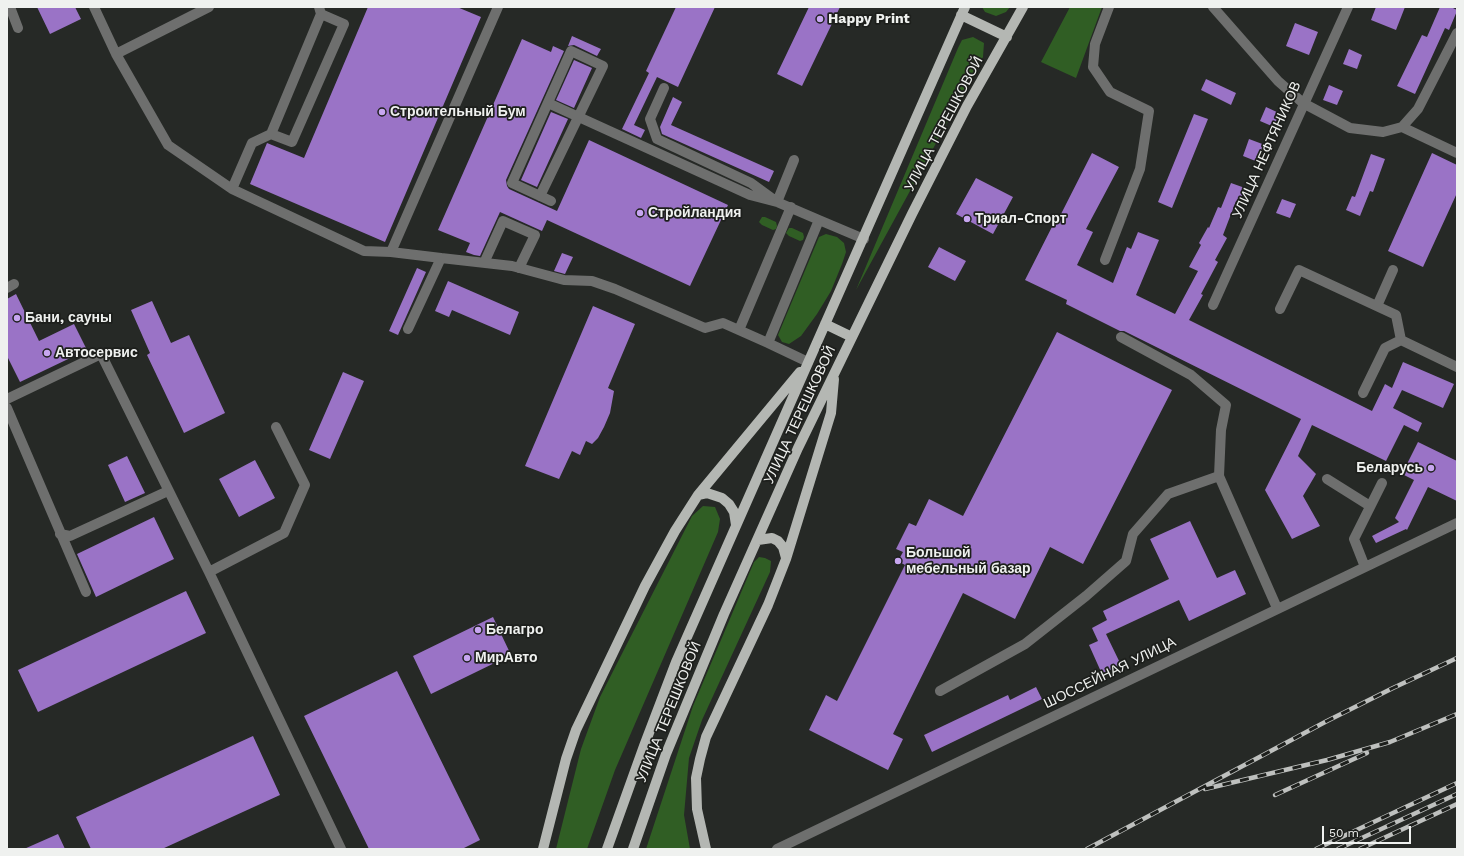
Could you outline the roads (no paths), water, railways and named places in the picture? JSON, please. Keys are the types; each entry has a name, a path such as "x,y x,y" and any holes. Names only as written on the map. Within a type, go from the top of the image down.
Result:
{"main road":[{"name":"УЛИЦА ТЕРЕШКОВОЙ","path":"632,849 666,754 724,614 798,448 912,214 964,113 1023,7"},
{"name":"УЛИЦА ТЕРЕШКОВОЙ","path":"607,849 676,662 808,362 864,239 963,11"},
{"path":"963,11 1007,37"},
{"path":"825,324 852,337"},
{"path":"543,849 566,758 576,730 645,586 675,530 698,495 808,362"},
{"path":"706,849 697,809 696,778 706,736 768,605 786,559 831,413 835,373"},
{"path":"698,495 707,493 722,498 729,504 734,512 736,525"},
{"path":"758,540 772,538 778,542 783,547 786,559"}],"street":[{"path":"10,7 18,28"},
{"path":"94,7 116,54 168,145 232,189 364,251 391,252 484,263 519,268 564,280 592,281 615,289 705,328 723,323 808,362"},
{"path":"116,54 209,7"},
{"path":"391,252 498,7"},
{"path":"1105,260 1140,169 1149,111 1110,92 1093,67 1095,44 1108,7"},
{"path":"1213,7 1278,81 1303,103 1350,128 1383,132 1402,127 1418,109 1457,32"},
{"name":"УЛИЦА НЕФТЯНИКОВ","path":"1213,305 1303,103 1348,7"},
{"path":"232,189 252,143 271,134 320,10 344,24 292,142 271,134"},
{"path":"540,196 603,66 571,51 512,183 540,196 552,201"},
{"path":"664,88 650,119 657,139 751,183 777,202"},
{"path":"548,103 578,118 750,195 777,202 864,239"},
{"path":"1402,127 1457,153"},
{"path":"777,202 794,160"},
{"path":"739,330 791,208"},
{"path":"768,343 819,220"},
{"path":"484,263 503,221 535,235 519,268"},
{"path":"408,329 441,258"},
{"path":"1280,309 1299,270 1396,315 1401,340"},
{"path":"1377,306 1393,270"},
{"path":"1121,337 1191,375 1226,404 1221,430 1219,476 1277,608"},
{"path":"1401,340 1457,367"},
{"path":"1363,394 1384,348 1401,340"},
{"path":"7,399 101,354 209,572 341,849"},
{"path":"7,408 86,592"},
{"path":"209,572 284,533 305,485 276,427"},
{"path":"940,691 1025,644 1092,591 1126,561 1133,534 1168,494 1219,476"},
{"path":"1327,479 1370,506"},
{"path":"1365,566 1354,539 1382,483"},
{"path":"60,534 70,536 168,491"},
{"name":"ШОССЕЙНАЯ УЛИЦА","path":"777,849 1457,523"}],"railway":[{"path":"1087,849 1327,721 1457,658"},
{"path":"1205,789 1327,760 1390,742 1457,714"},
{"path":"1275,795 1367,753"},
{"path":"1316,849 1457,783"},
{"path":"1338,849 1457,794"},
{"path":"1360,849 1457,804"}],"place":[{"name":"Happy Print","path":"820,19"},
{"name":"Строительный Бум","path":"382,112"},
{"name":"Стройландия","path":"640,213"},
{"name":"Триал-Спорт","path":"967,219"},
{"name":"Бани, сауны","path":"17,318"},
{"name":"Автосервис","path":"47,353"},
{"name":"Беларусь","path":"1431,468"},
{"name":"Большой мебельный базар","path":"898,561"},
{"name":"Белагро","path":"478,630"},
{"name":"МирАвто","path":"467,658"}]}
